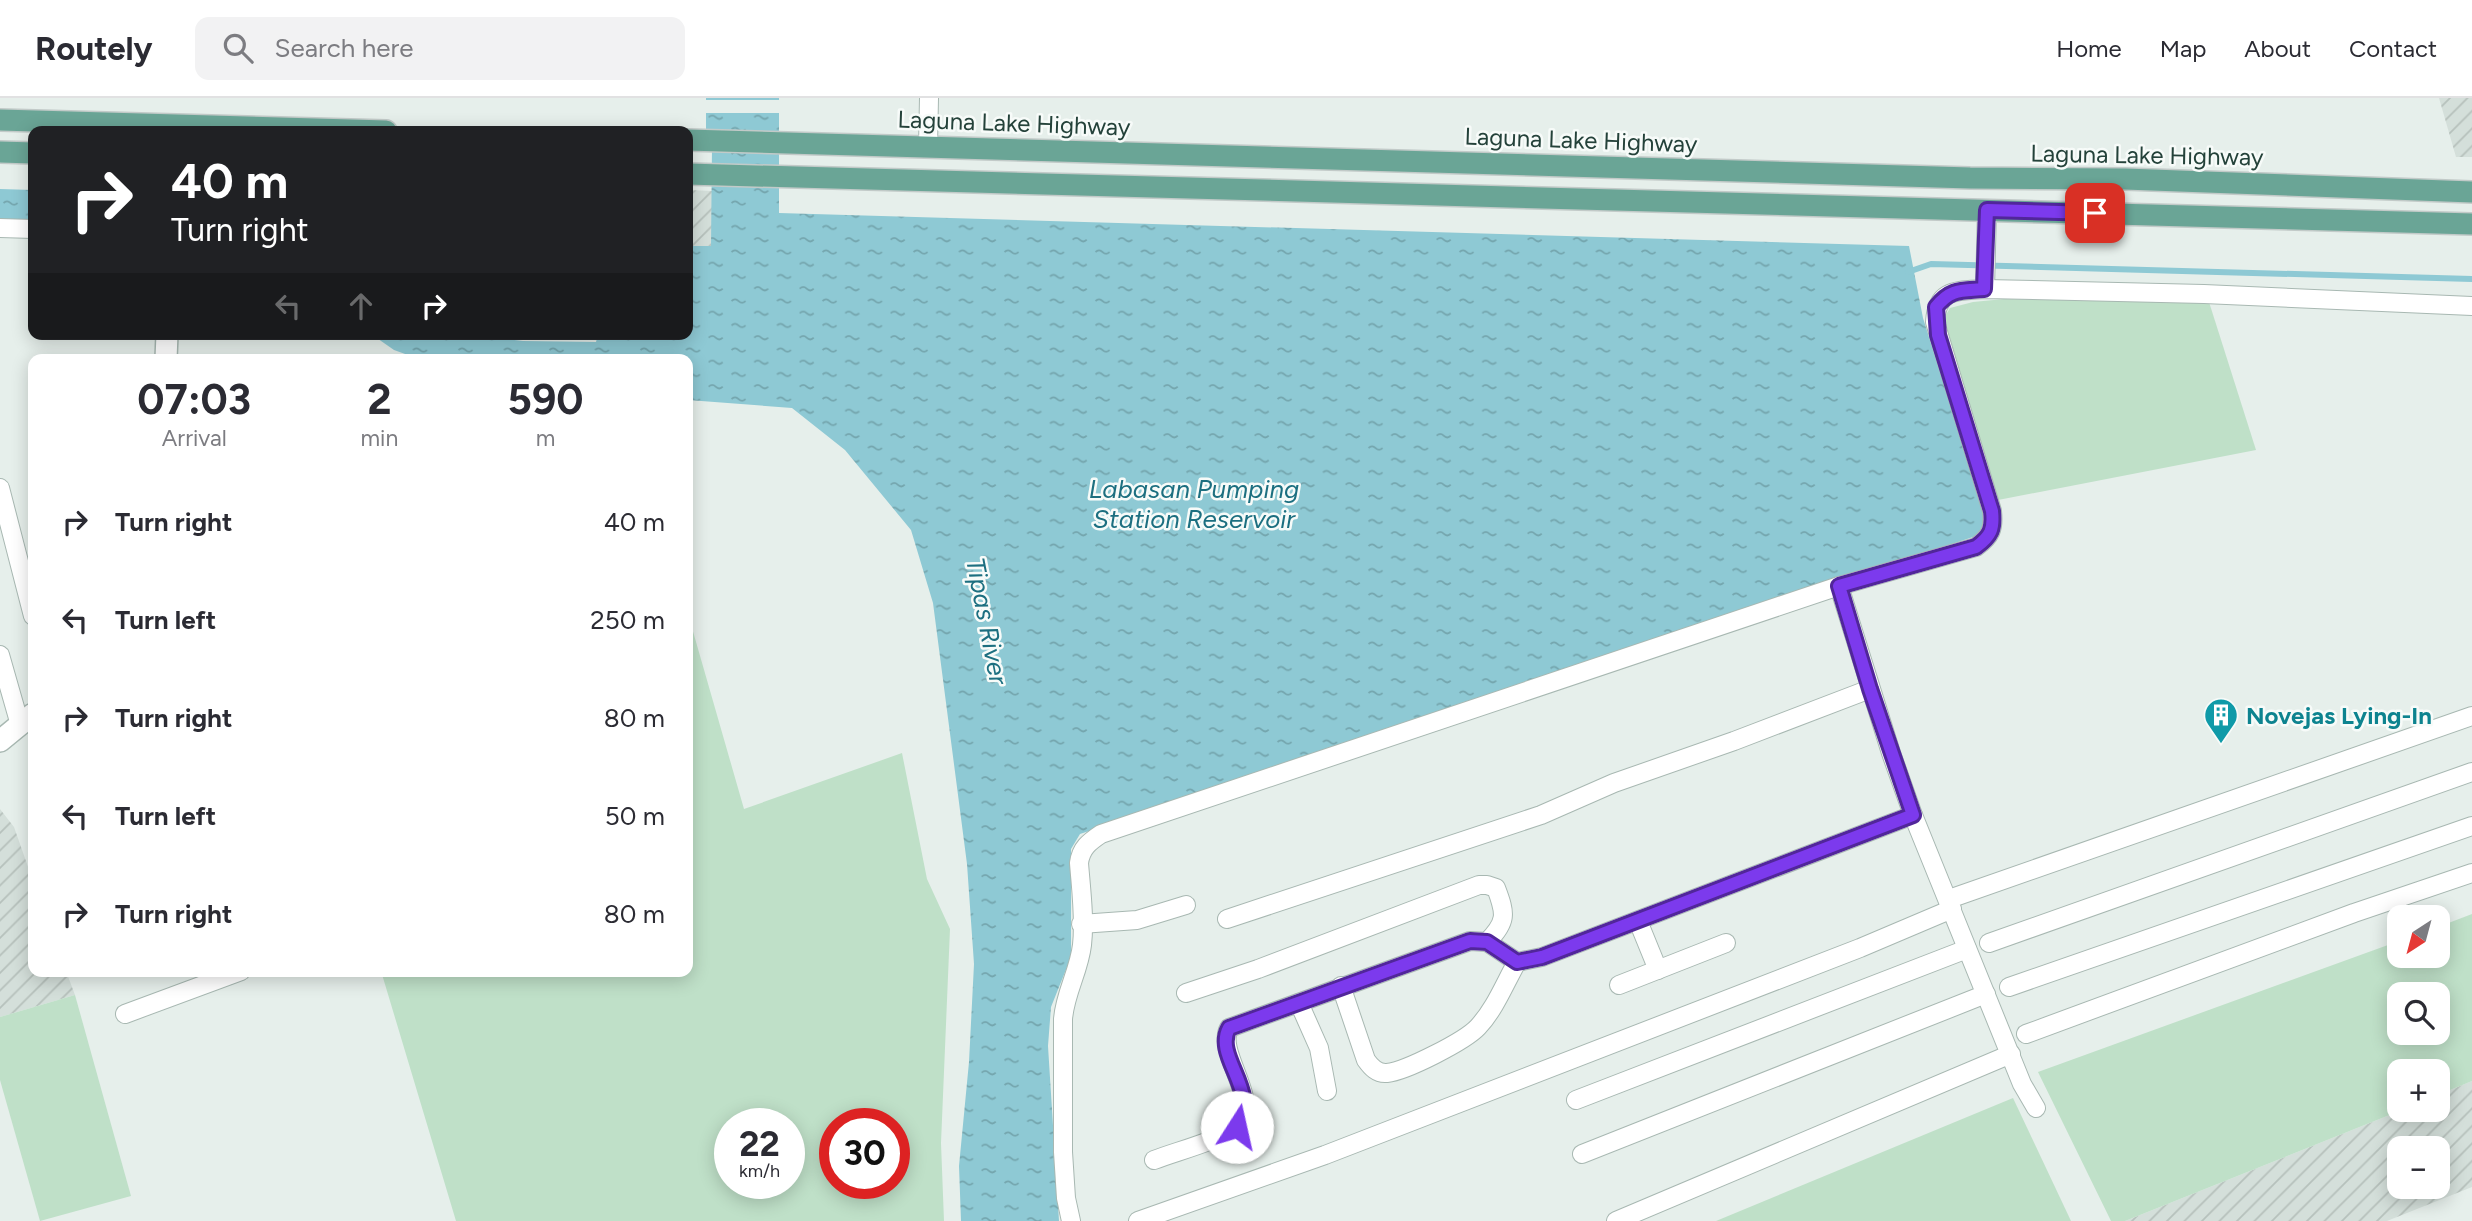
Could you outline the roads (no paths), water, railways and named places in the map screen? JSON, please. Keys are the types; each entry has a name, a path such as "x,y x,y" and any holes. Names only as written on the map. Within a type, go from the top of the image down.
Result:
{"main road":[{"path":"0,120 211,126"},
{"name":"Laguna Lake Highway","path":"696,140 1970,178 2125,179 2472,192"},
{"path":"0,152 28,153"},
{"path":"1610,199 1611,167"},
{"path":"698,174 1610,199 1986,218 2472,224"}],"street":[{"path":"928,146 929,98"},
{"path":"1984,281 1986,218"},
{"path":"0,228 28,229"},
{"path":"1071,1221 1066,1198 1063,1152 1063,1019 1064,1001 1082,945 1080,852 1090,841 1101,834 1839,586 1976,547 1987,539 1994,526 1992,511 1936,322 1936,307 1945,296 1955,291 1984,281 2472,306"},
{"path":"0,488 28,597"},
{"path":"1839,586 1870,689 1913,815 2022,1084 2036,1108"},
{"path":"0,655 27,720 0,741"},
{"path":"1227,919 1541,815 1614,783 1870,689"},
{"path":"1138,1221 1325,1155 1860,948 1950,904 2472,716"},
{"path":"1989,943 2472,772"},
{"path":"1154,1160 1237,1127 1245,1109 1241,1083 1225,1041 1229,1028 1470,941 1487,942 1517,962 1542,957 1913,815"},
{"path":"2009,987 2472,826"},
{"path":"2026,1034 2341,918 2472,873"},
{"path":"1186,993 1258,969 1479,885 1496,888 1504,916 1503,923 1487,942"},
{"path":"1081,924 1138,920 1186,905"},
{"path":"1638,920 1658,970"},
{"path":"1619,985 1726,943"},
{"path":"1576,1100 1968,949"},
{"path":"1341,986 1366,1060 1373,1069 1388,1073 1420,1061 1467,1036 1478,1027 1489,1014 1517,962"},
{"path":"125,1014 225,977"},
{"path":"1582,1154 1986,994"},
{"path":"1299,1003 1319,1048 1327,1091"},
{"path":"1615,1221 2011,1054"}],"water":[{"name":"Labasan Pumping Station Reservoir","path":"706,98 779,98 779,213 1909,246 1923,318 1983,509 1984,523 1979,535 1080,834 1071,849 1071,957 1051,1007 1048,1046 1059,1221 961,1221 959,1166 969,1062 974,964 967,864 933,603 911,530 845,450 792,408 693,400 693,354 405,354 380,340 693,340 693,246 711,246 712,146 706,135"},
{"path":"0,189 28,190 28,221 0,221"}],"waterway":[{"path":"1908,272 1931,264 2472,279"}],"place":[{"name":"Novejas Lying-In","path":"2221,745"}],"water label":[{"name":"Tipas River","path":"987,621"}]}
